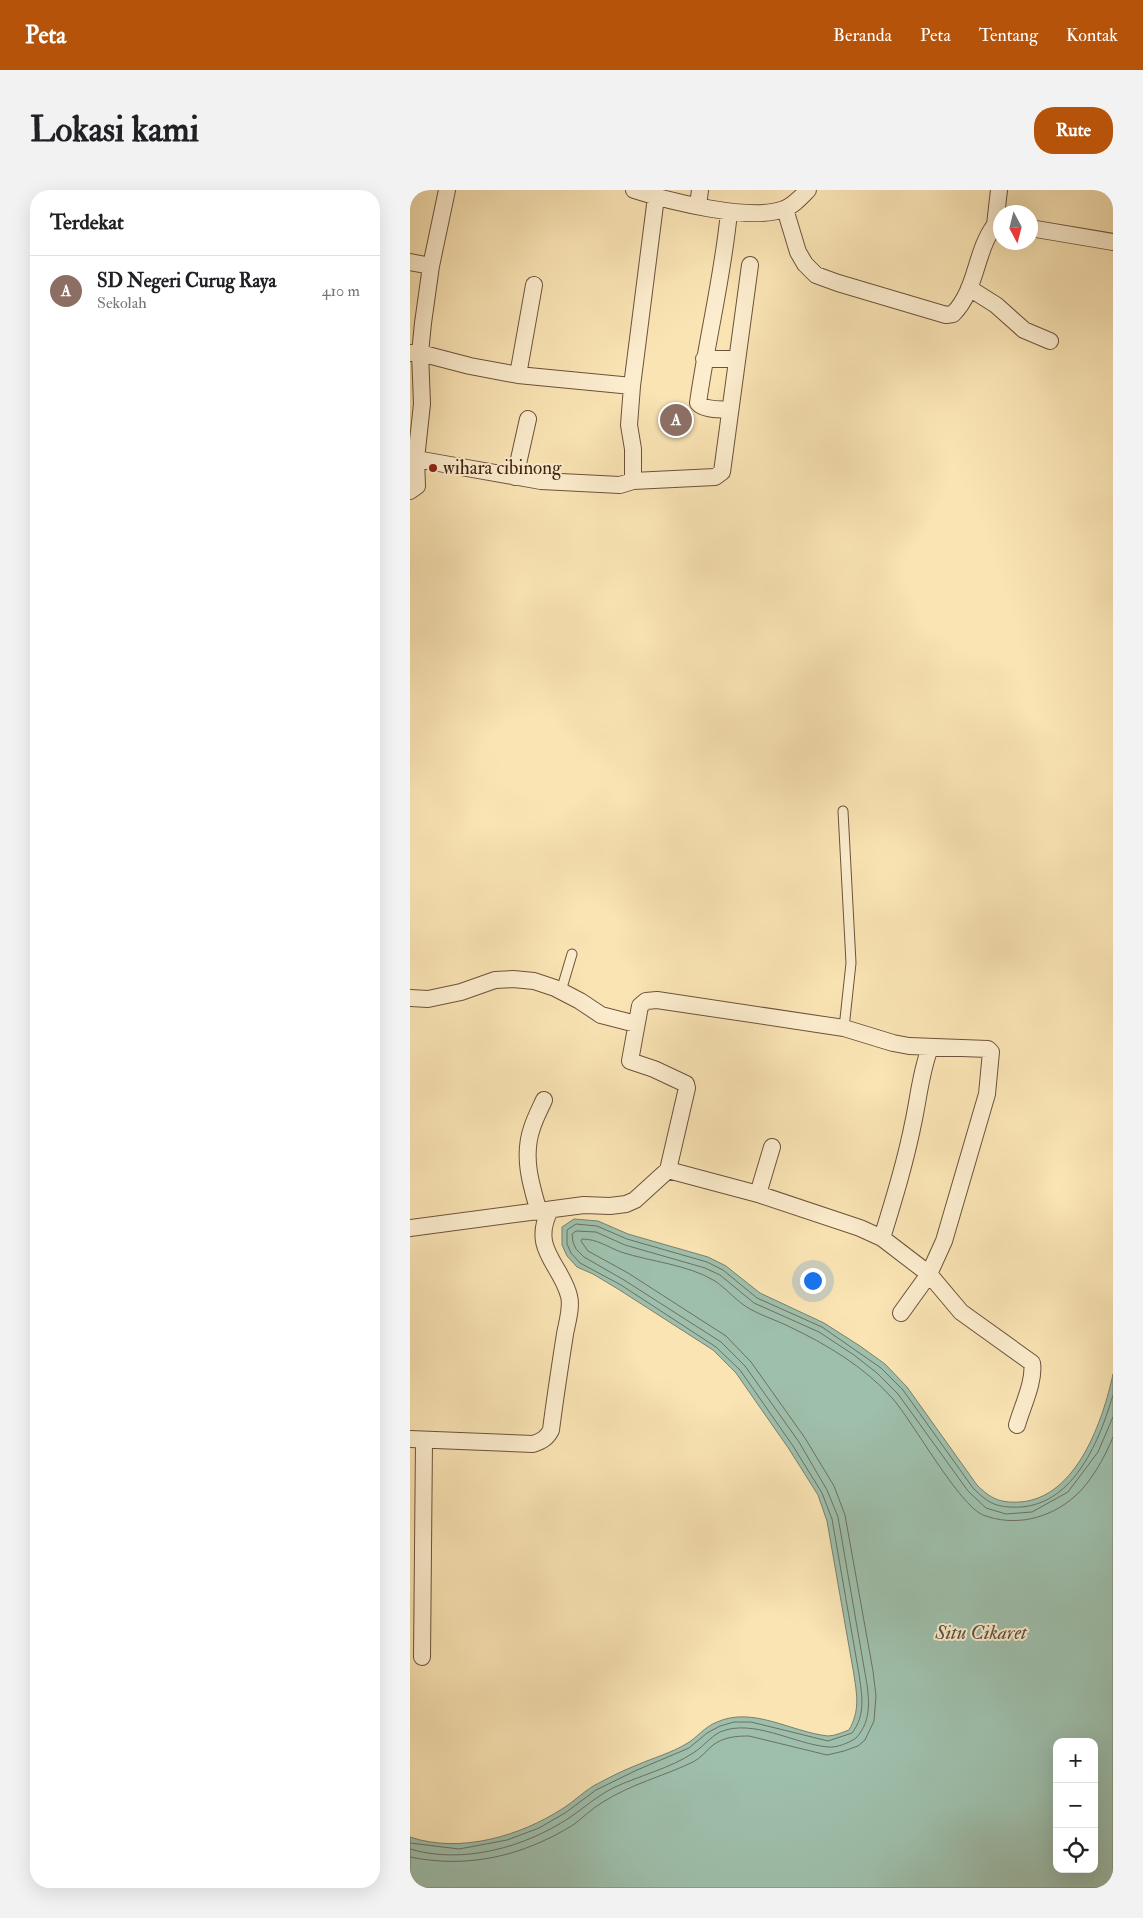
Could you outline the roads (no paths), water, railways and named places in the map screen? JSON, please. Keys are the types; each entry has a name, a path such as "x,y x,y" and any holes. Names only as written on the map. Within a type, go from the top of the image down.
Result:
{"street":[{"path":"410,490 417,486 418,482 416,459 422,404 415,353 416,322 431,266 446,190"},
{"path":"634,190 656,197 699,198 729,212 768,212 785,209 808,190"},
{"path":"999,190 999,205"},
{"path":"633,481 634,449 629,425 632,386 656,197"},
{"path":"785,209 798,252 805,264 816,275 946,315 953,314 957,310 969,288 986,236 993,230"},
{"path":"729,212 726,247 704,360 698,403 706,408 729,410"},
{"path":"1038,229 1113,242"},
{"path":"410,262 431,266"},
{"path":"416,459 541,481 620,485 633,481 715,477 722,472 750,265"},
{"path":"518,374 534,285"},
{"path":"969,288 996,305 1024,330 1050,341"},
{"path":"415,353 470,366 518,374 632,386"},
{"path":"704,360 736,359"},
{"path":"515,477 528,419"},
{"path":"410,998 428,999 461,992 495,980 534,981 562,991 601,1016 636,1024"},
{"path":"410,1228 584,1205 610,1206 626,1204 644,1193 668,1170 687,1088 686,1084 630,1061 640,1006 646,1001 657,1000 844,1028 893,1043 930,1048 988,1049 992,1052 992,1058 987,1094 944,1241 929,1274 901,1313"},
{"path":"882,1238 904,1165 915,1118 924,1062 930,1048"},
{"path":"422,1657 417,1440 533,1444 541,1442 548,1436 551,1430 570,1298 547,1256 544,1211 530,1183 528,1154 532,1129 544,1100"},
{"path":"758,1194 772,1147"},
{"path":"668,1170 758,1194 860,1228 882,1238 929,1274 961,1312 1032,1363 1030,1386 1016,1425"}],"lane":[{"path":"843,812 851,963 844,1028"},
{"path":"562,991 572,954"}],"water":[{"name":"Situ Cikaret","path":"574,1219 598,1221 628,1234 708,1257 726,1266 760,1293 824,1323 885,1364 907,1387 977,1485 991,1497 1001,1501 1020,1502 1040,1497 1057,1487 1072,1472 1094,1434 1113,1374 1113,1888 410,1888 410,1837 429,1842 469,1843 489,1840 528,1827 567,1806 590,1788 604,1780 668,1753 690,1742 712,1724 731,1718 758,1718 814,1734 828,1736 849,1730 855,1716 857,1696 854,1675 827,1521 818,1495 789,1449 736,1373 713,1350 618,1289 577,1267 567,1256 562,1245 562,1227"}],"place":[{"name":"SD Negeri Curug Raya","path":"676,420"},
{"name":"wihara cibinong","path":"433,468"}]}
